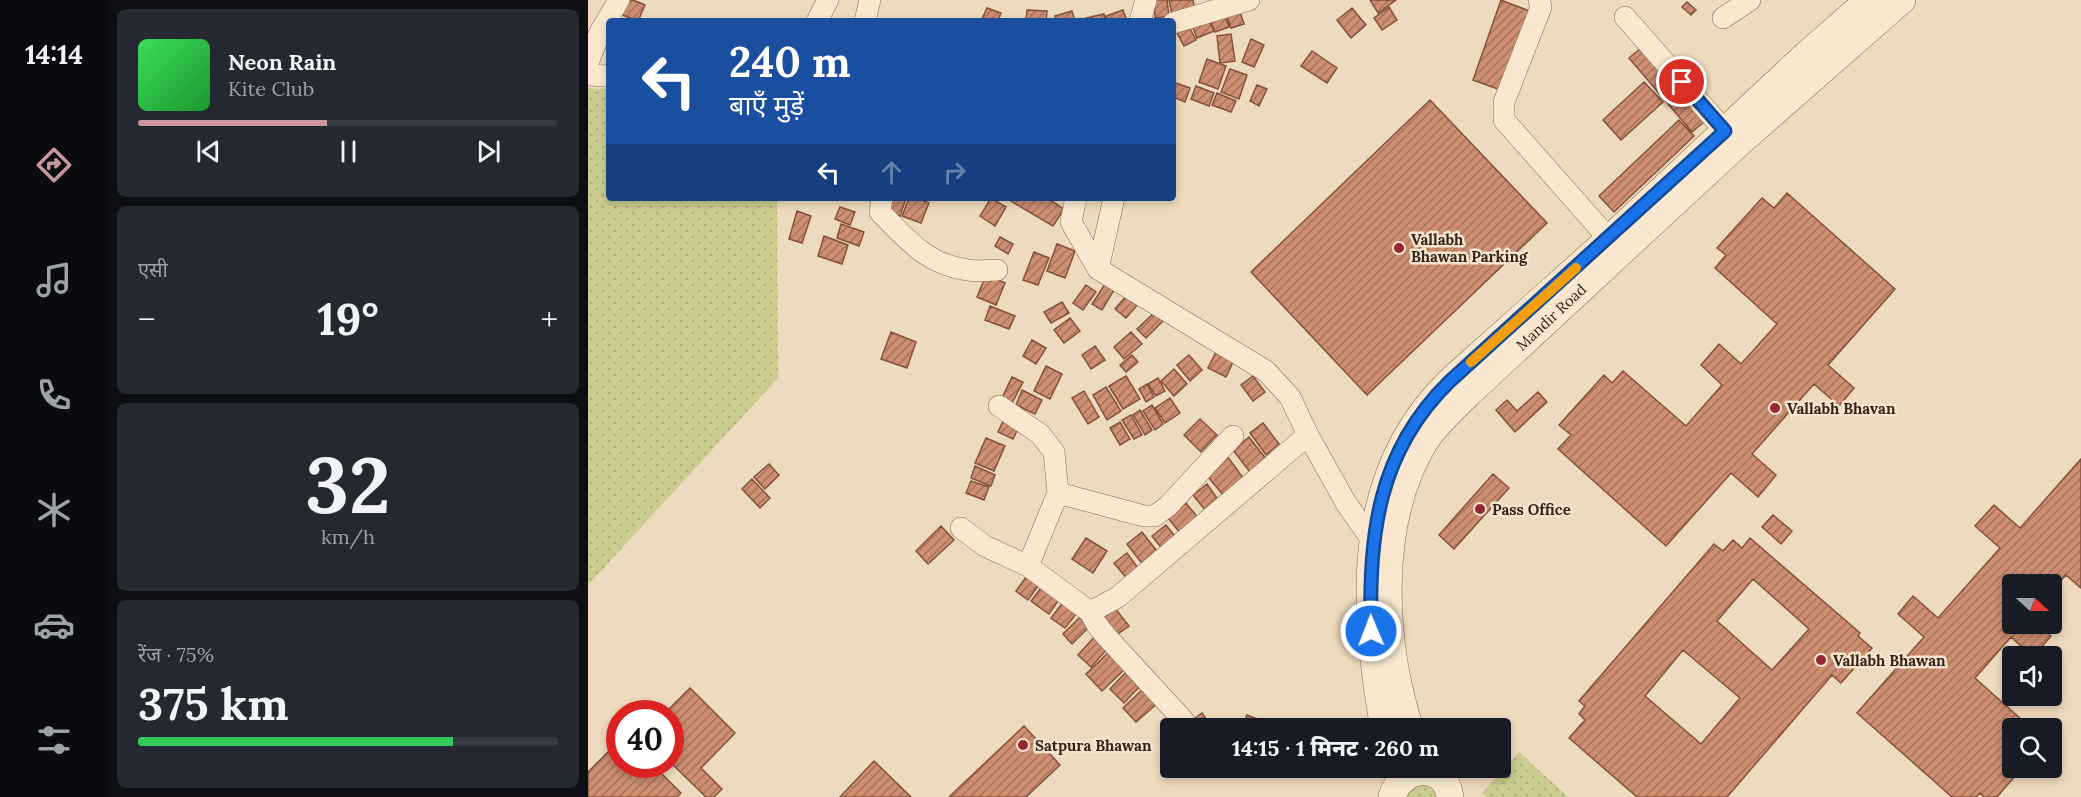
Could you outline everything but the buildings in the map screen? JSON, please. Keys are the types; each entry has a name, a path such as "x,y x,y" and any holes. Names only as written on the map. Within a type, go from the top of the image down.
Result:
{"street":[{"path":"608,18 619,0"},
{"path":"819,18 828,0"},
{"path":"866,18 870,0"},
{"path":"1141,18 1146,0"},
{"path":"1176,22 1249,0"},
{"path":"1539,0 1541,8 1504,102 1504,120 1609,238"},
{"path":"1723,18 1750,0"},
{"name":"Mandir Road","path":"1382,718 1372,651 1370,602 1374,531 1386,484 1404,440 1423,411 1449,382 1725,131 1863,15 1902,0"},
{"name":"Mandir Road","path":"1406,718 1391,644 1390,563 1399,504 1426,440 1436,426 1468,394 1739,143 1863,15"},
{"path":"1625,17 1725,131"},
{"path":"588,63 606,22"},
{"path":"588,75 606,76"},
{"path":"882,201 880,212 913,246 934,261 969,271 997,270"},
{"path":"1075,201 1071,222 1098,269 1266,371 1290,397 1308,435 1346,503 1373,542"},
{"path":"1098,269 1113,201"},
{"path":"999,406 1040,434 1054,452 1058,492 1028,567"},
{"path":"1090,612 1118,597 1308,435"},
{"path":"1058,492 1144,516 1155,516 1168,506 1233,436"},
{"path":"961,528 985,546 1028,567 1090,612 1106,636 1181,718"},
{"path":"1439,778 1444,782 1450,797"}],"green space":[{"path":"588,88 606,89 606,201 777,201 778,378 588,585"},
{"path":"1519,752 1568,797 1486,797 1482,793 1496,778 1511,778 1511,761"},
{"path":"1422,784 1433,789 1438,797 1406,797 1410,789"}],"slow traffic":[{"path":"1471,362 1576,268"}],"place":[{"name":"Vallabh Bhawan Parking","path":"1399,248"},
{"name":"Vallabh Bhavan","path":"1775,408"},
{"name":"Pass Office","path":"1480,509"},
{"name":"Vallabh Bhawan","path":"1821,660"},
{"name":"Satpura Bhawan","path":"1023,745"}],"route":[{"path":"1371,631 1371,566 1374,531 1386,484 1404,440 1423,411 1449,382 1725,131 1682,82"}]}
